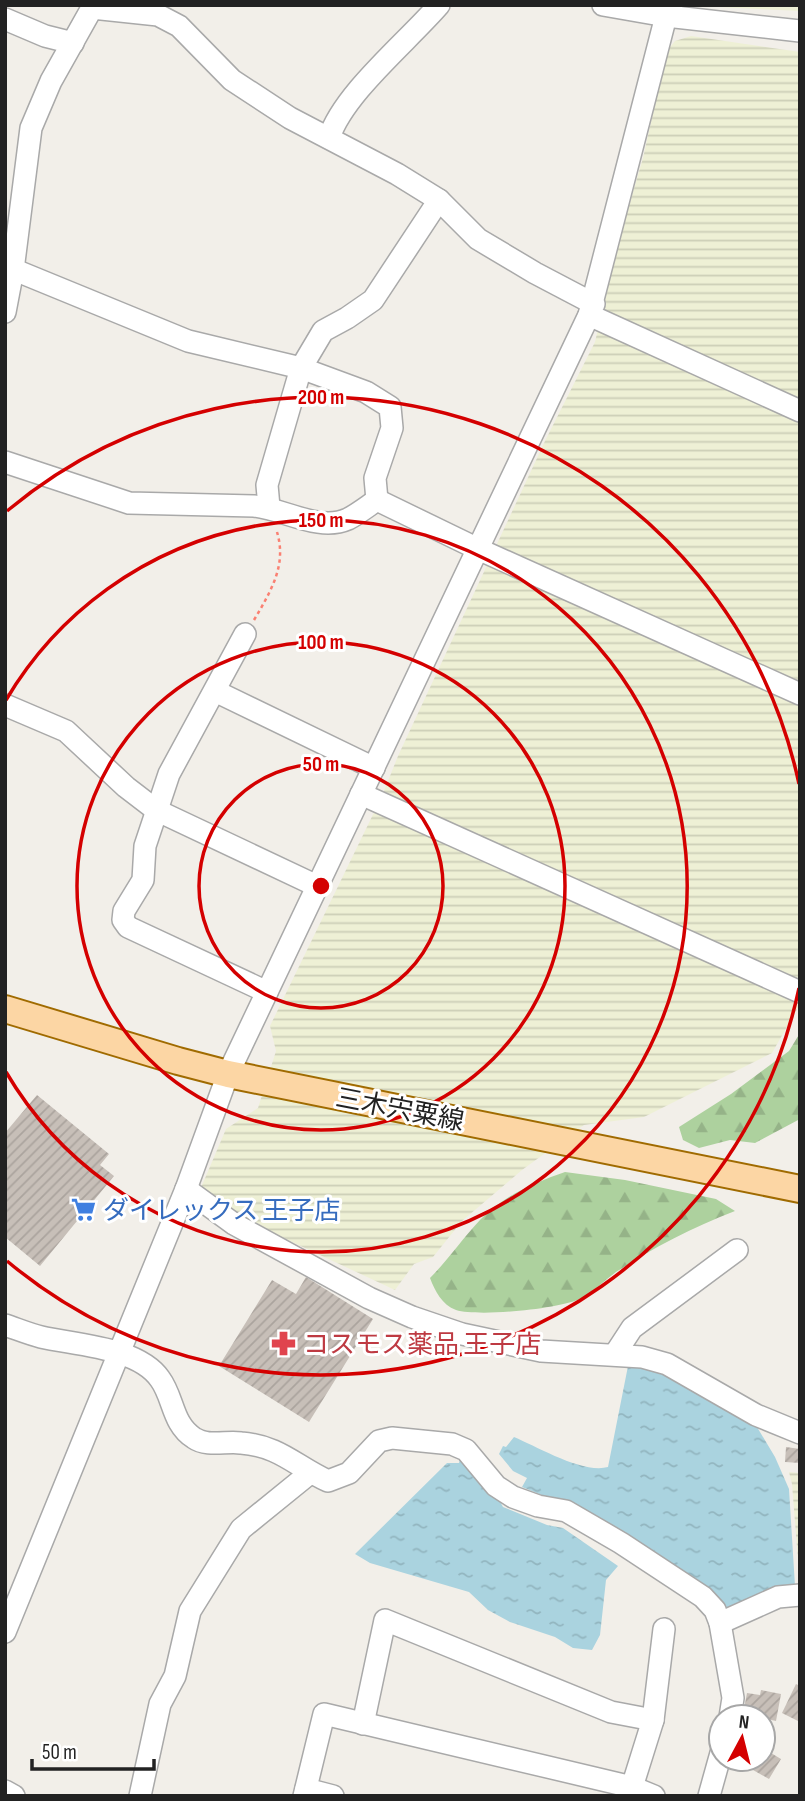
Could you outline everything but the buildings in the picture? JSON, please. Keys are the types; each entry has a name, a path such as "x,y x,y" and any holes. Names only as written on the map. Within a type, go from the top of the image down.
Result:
{"main road":[{"name":"三木宍粟線","path":"5,1009 228,1074 800,1189"}],"street":[{"path":"329,138 334,122 373,74 439,5"},
{"path":"603,5 669,10 800,31"},
{"path":"5,312 9,268 31,128 51,81 92,8 158,15 179,26 232,80 290,118 371,158 439,200 478,239 592,309 800,411"},
{"path":"5,1632 186,1188 228,1074 592,309 669,10"},
{"path":"5,19 45,36 73,43"},
{"path":"269,507 267,485 301,368 323,331 373,300 439,200"},
{"path":"9,268 188,341 301,368 366,392 390,407 392,428 375,478 377,500"},
{"path":"5,462 129,503 269,507 327,523 347,519 377,500"},
{"path":"377,500 478,550 800,694"},
{"path":"245,634 169,774 145,846 143,880 124,911 123,920 128,927 267,992"},
{"path":"215,691 374,768"},
{"path":"5,705 66,731 126,788 156,810 317,886"},
{"path":"361,794 800,992"},
{"path":"186,1188 234,1224 369,1298 412,1317 462,1334 541,1351 615,1354 642,1357 667,1364 756,1415 800,1433"},
{"path":"615,1354 632,1328 737,1250"},
{"path":"5,1325 38,1336 118,1353 142,1363 160,1379 181,1428 195,1440 207,1443 239,1442 263,1445 285,1454 310,1473 328,1481 349,1473 379,1441 392,1438 452,1444 466,1450 496,1486 513,1497 538,1506 566,1511 657,1565 704,1597 715,1610 720,1623 730,1703"},
{"path":"140,1796 160,1704 175,1676 190,1611 241,1529 310,1473"},
{"path":"720,1623 778,1597 798,1600"},
{"path":"363,1724 385,1620 611,1712 653,1720"},
{"path":"632,1787 653,1720 664,1629"},
{"path":"333,1796 305,1792 324,1714 632,1787 654,1796"},
{"path":"709,1796 715,1773"},
{"path":"5,1791 14,1796"}],"path":[{"path":"245,634 265,601 281,565 280,542 269,507"}],"green space":[{"path":"695,5 800,5 800,11 698,6"},
{"path":"691,36 800,52 800,1004 772,1053 644,1117 584,1125 522,1170 462,1221 433,1257 414,1264 395,1290 262,1228 200,1190 226,1129 258,1108 276,1051 270,1026 382,796 398,756 545,441 595,342 620,236 643,158 667,51 675,41"},
{"path":"800,1033 800,1119 755,1143 730,1140 699,1148 683,1140 679,1127 731,1094 789,1051"},
{"path":"565,1172 625,1180 716,1199 735,1211 659,1246 572,1302 482,1313 456,1310 447,1305 430,1278 473,1227 508,1197"},
{"path":"789,1472 800,1473 800,1585 792,1484"}],"water":[{"path":"629,1361 658,1371 747,1418 757,1427 775,1457 789,1489 795,1586 723,1610 549,1498 522,1487 527,1478 513,1471 499,1454 503,1446 506,1447 514,1437 586,1467 608,1467"},
{"path":"461,1455 496,1494 503,1507 547,1525 563,1528 618,1566 606,1580 600,1635 592,1650 573,1648 555,1637 510,1622 488,1610 469,1592 370,1563 355,1554 447,1463 459,1463"}],"place":[{"name":"ダイレックス 王子店","path":"83,1210"},
{"name":"コスモス薬品 王子店","path":"283,1344"}]}
